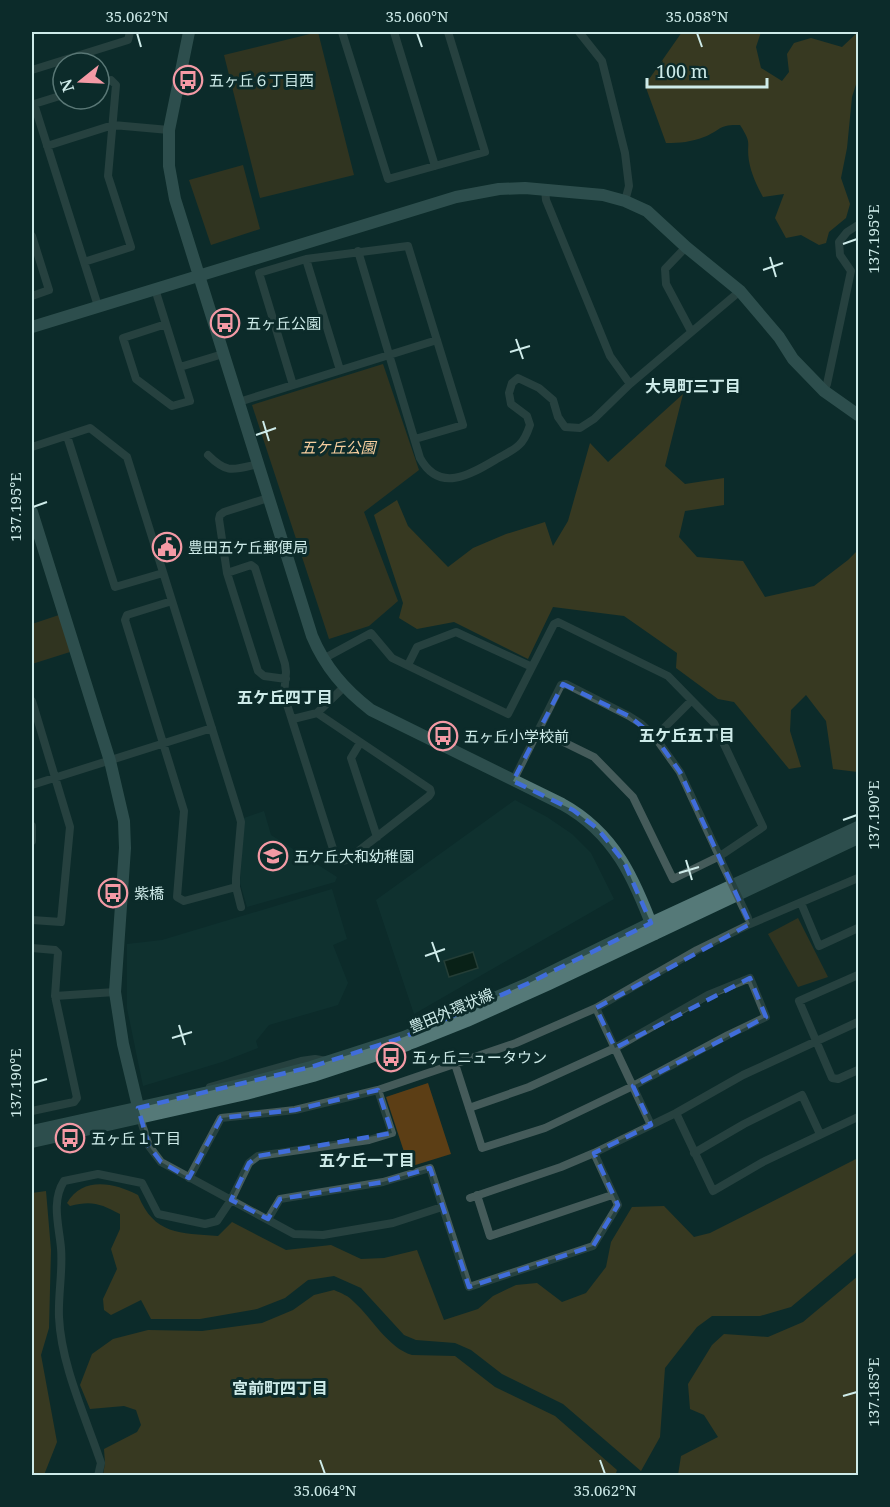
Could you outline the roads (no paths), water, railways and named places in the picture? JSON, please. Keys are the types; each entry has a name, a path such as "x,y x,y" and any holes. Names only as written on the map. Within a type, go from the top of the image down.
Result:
{"street":[{"path":"32,70 128,40 130,32"},
{"path":"189,32 169,130 169,166 173,188 268,498 312,636 323,659 344,687 371,710 573,810 598,829 624,862 653,928"},
{"path":"342,32 388,179 485,152 448,32"},
{"path":"394,32 435,166"},
{"path":"579,32 602,61 625,153 629,186 625,201"},
{"path":"84,262 131,247 108,176 117,85 111,80"},
{"path":"51,99 34,104 98,306"},
{"path":"47,146 113,125 169,130"},
{"path":"32,327 456,197 499,189 545,189 603,195 625,201 647,211 686,247 740,291 779,337 794,359 824,391 858,415"},
{"path":"545,189 546,200 610,356 630,384"},
{"path":"824,391 828,384 851,271 840,255 839,242 847,232 858,225"},
{"path":"32,236 49,290 32,296"},
{"path":"293,385 259,273 306,259 408,246 463,424 415,439"},
{"path":"686,247 665,269 666,284 691,331"},
{"path":"358,252 420,458 426,469 436,475 451,479 469,476 519,445 531,425 527,416 512,404 509,393 512,383 518,378 539,388 553,400 558,417 565,427 580,428 594,419 630,384 740,291"},
{"path":"306,259 339,370"},
{"path":"155,289 180,368 190,401 172,406 136,379 123,338 166,324"},
{"path":"239,402 437,340"},
{"path":"180,368 223,354"},
{"path":"32,447 90,428 127,457 241,822 236,887 241,907"},
{"path":"67,435 116,587 164,573"},
{"path":"208,455 227,470 258,464"},
{"path":"268,498 220,515 227,573 259,674 286,679"},
{"path":"32,512 110,761 124,821 125,848 116,992 123,1044 149,1146 160,1162 294,1233 323,1235 393,1223 442,1207"},
{"path":"227,573 251,565 255,568 285,664 284,695 334,855 342,861 347,860 431,793 430,789 317,713"},
{"path":"172,601 127,615 125,620 184,816 177,897 184,901 236,887"},
{"path":"323,659 371,633 392,658 508,714 554,624 558,622 668,676 714,723 762,826 761,829 720,858 675,879 671,878 635,799 594,757 539,730"},
{"path":"408,665 417,647 456,632 532,667"},
{"path":"513,780 561,685 566,684 629,716 655,737 680,772 749,921"},
{"path":"293,719 317,713 344,687"},
{"path":"32,701 70,827 61,922 32,920"},
{"path":"655,737 691,701"},
{"path":"32,785 212,729"},
{"path":"360,743 351,758 377,837"},
{"path":"32,826 32,841"},
{"name":"豊田外環状線","path":"32,1131 246,1094 313,1076 407,1045 467,1021 858,827"},
{"name":"豊田外環状線","path":"32,1142 202,1093 329,1061 404,1037 858,838"},
{"path":"189,1178 221,1118 295,1110 378,1090 516,1043 596,1008 749,921 801,903 858,878"},
{"path":"801,903 819,946 858,928"},
{"path":"32,948 58,952 55,996 77,1101 32,1111"},
{"path":"858,975 799,1001 832,1078 838,1079 858,1070"},
{"path":"455,1064 469,1108 482,1148 545,1128 633,1086 766,1017 750,978 708,995 615,1047 529,1087 469,1108"},
{"path":"55,996 116,992"},
{"path":"596,1008 651,1125"},
{"path":"612,1195 490,1236 473,1196 561,1167 594,1153 676,1113 743,1075 858,1022"},
{"path":"98,1476 101,1463 64,1353 59,1318 61,1251 57,1210 58,1191 64,1181 98,1174 142,1183 158,1214 205,1224 217,1221 231,1200 249,1163 258,1156 369,1140 392,1133 378,1090"},
{"path":"694,1153 744,1124 802,1095 820,1134"},
{"path":"676,1113 713,1191 763,1162 858,1117"},
{"path":"268,1220 280,1198 383,1182 430,1168 469,1287 593,1246 618,1205 594,1153"}],"place":[{"name":"五ヶ丘６丁目西","path":"188,80"},
{"name":"五ヶ丘公園","path":"225,323"},
{"name":"豊田五ケ丘郵便局","path":"167,547"},
{"name":"五ヶ丘小学校前","path":"443,736"},
{"name":"五ケ丘大和幼稚園","path":"273,856"},
{"name":"紫橋","path":"113,893"},
{"name":"五ヶ丘ニュータウン","path":"391,1057"},
{"name":"五ヶ丘１丁目","path":"70,1138"}],"district":[{"name":"大見町三丁目","path":"693,386"},
{"name":"五ケ丘四丁目","path":"285,697"},
{"name":"五ケ丘五丁目","path":"687,735"},
{"name":"五ケ丘一丁目","path":"367,1160"},
{"name":"宮前町四丁目","path":"280,1388"}],"park label":[{"name":"五ケ丘公園","path":"338,447"}]}
